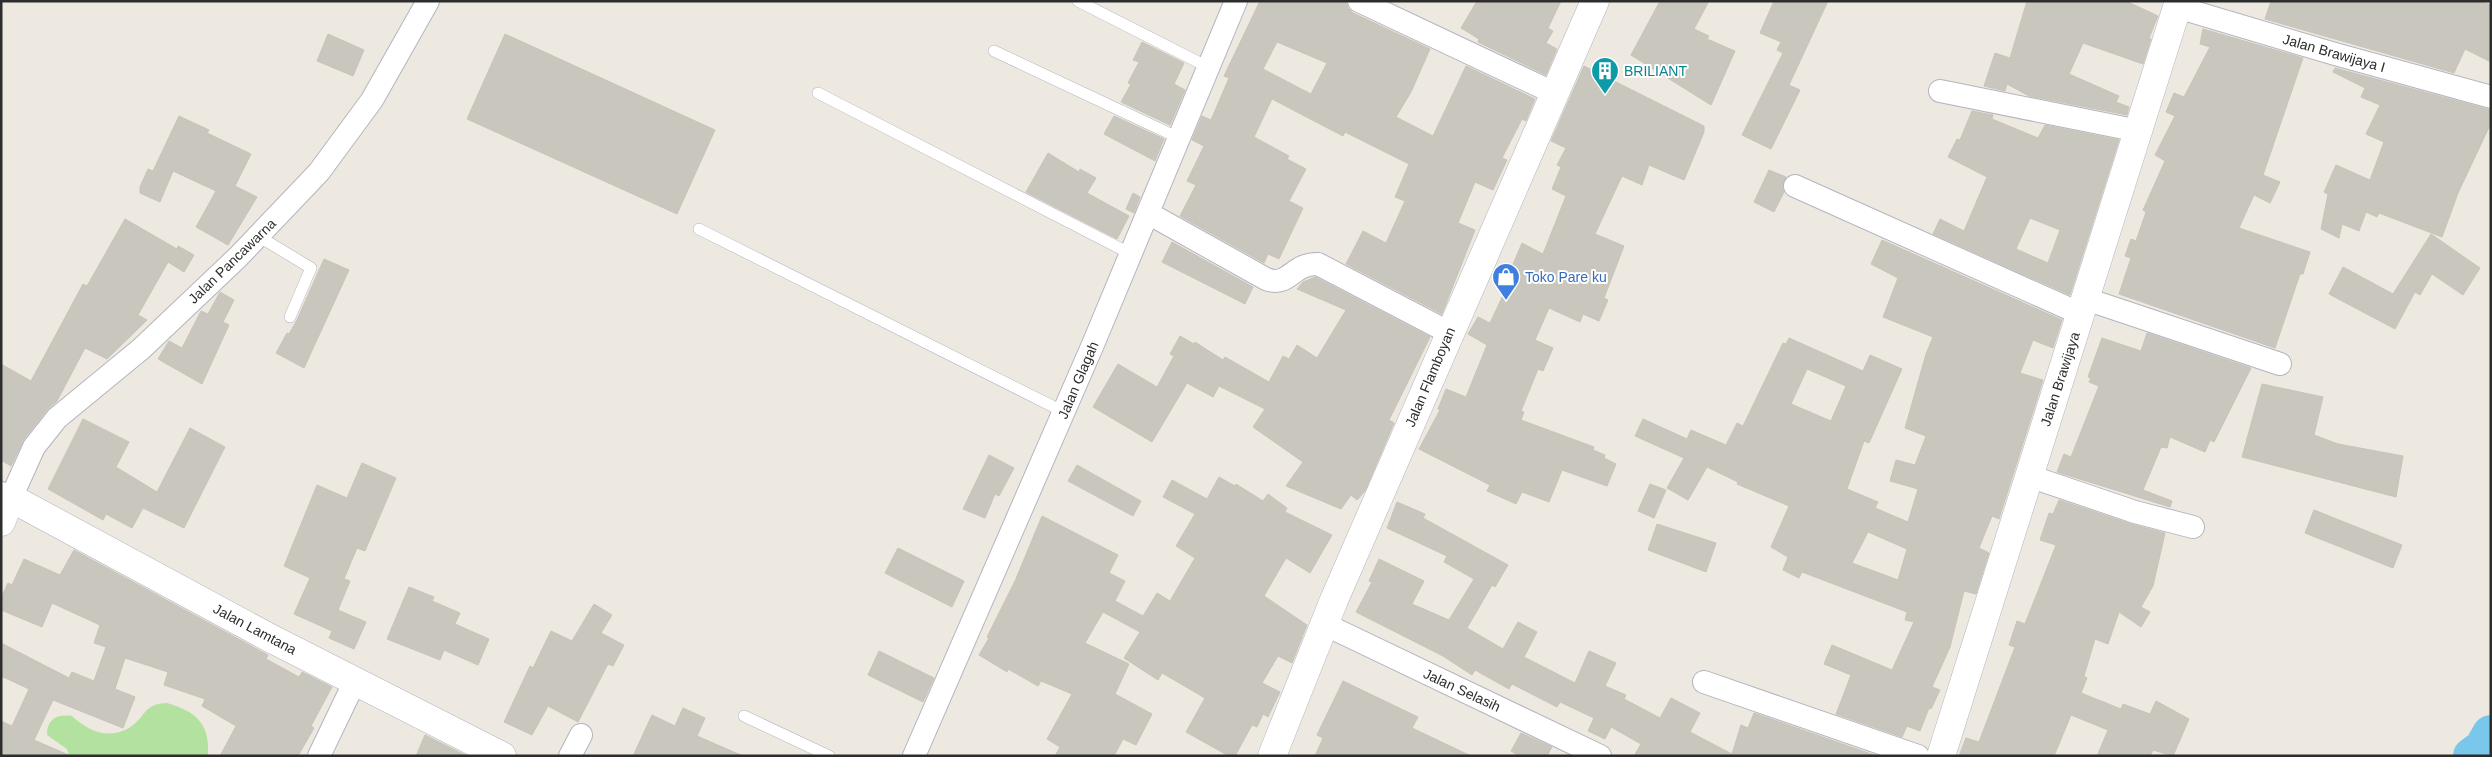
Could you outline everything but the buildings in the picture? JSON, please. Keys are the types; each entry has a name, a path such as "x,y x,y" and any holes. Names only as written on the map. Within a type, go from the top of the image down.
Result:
{"street":[{"name":"Jalan Pancawarna","path":"4,504 34,448 57,418 140,349 258,236 319,172 372,100 428,1"},
{"name":"Jalan Glagah","path":"914,756 1064,412 1236,1"},
{"path":"1360,1 1554,93"},
{"name":"Jalan Flamboyan","path":"1272,756 1324,624 1595,1"},
{"name":"Jalan Brawijaya I","path":"2178,4 2335,54 2491,97"},
{"name":"Jalan Brawijaya","path":"1940,756 2178,4"},
{"path":"1940,91 2139,131"},
{"path":"1795,186 2083,306 2280,364"},
{"path":"1148,213 1275,283 1284,280 1306,263 1318,264 1450,333"},
{"path":"2029,476 2135,512 2193,527"},
{"name":"Jalan Lamtana","path":"4,504 502,756"},
{"name":"Jalan Selasih","path":"1324,624 1600,756"},
{"path":"319,756 355,681"},
{"path":"1704,682 1918,756"},
{"path":"570,756 581,735"}],"lane":[{"path":"1078,1 1208,67"},
{"path":"994,51 1179,138"},
{"path":"818,93 1131,254"},
{"path":"699,229 1064,412"},
{"path":"258,236 311,268 290,317"},
{"path":"744,716 829,756"}],"green space":[{"path":"167,703 194,715 200,721 207,735 208,756 69,756 67,749 47,735 51,721 62,716 72,716 85,726 99,732 121,732 139,720 148,709"}],"waterway":[{"path":"2472,756 2483,748 2491,734"}],"place":[{"name":"BRILIANT","path":"1605,95"},
{"name":"Toko Pare ku","path":"1506,301"}]}
